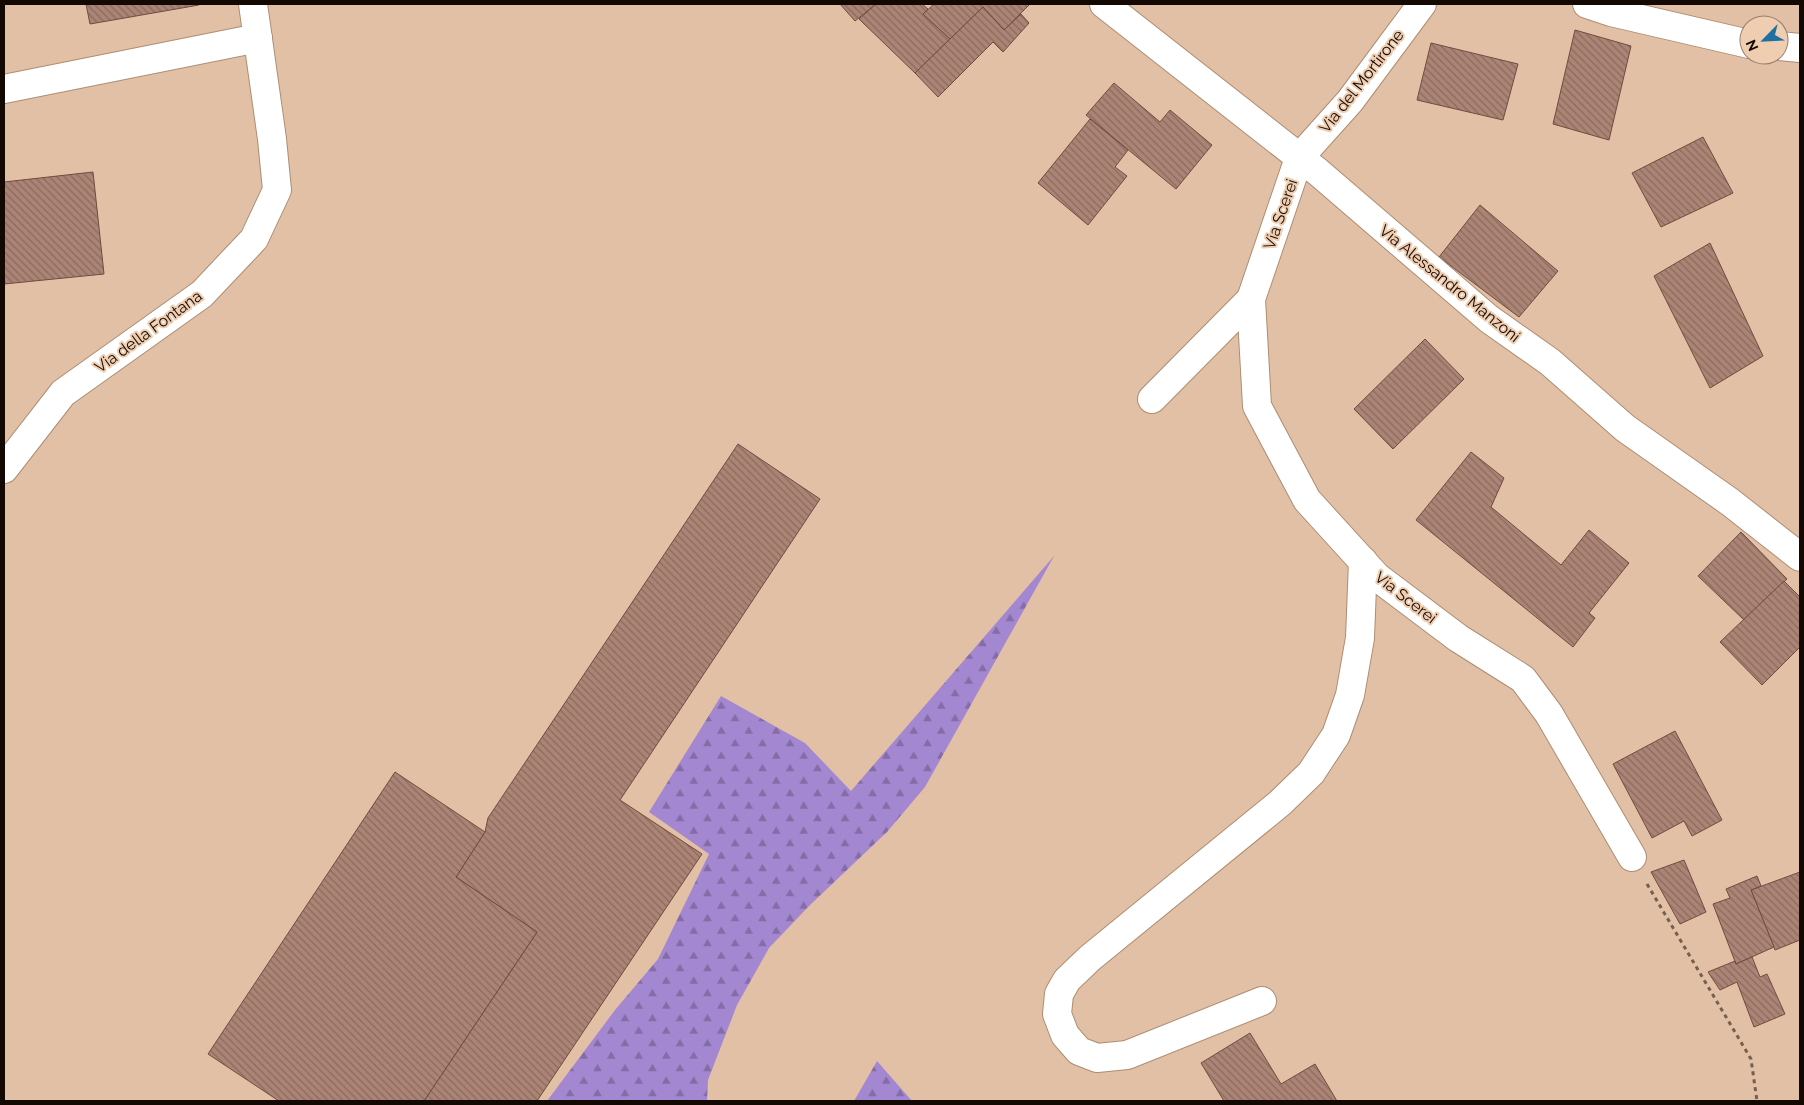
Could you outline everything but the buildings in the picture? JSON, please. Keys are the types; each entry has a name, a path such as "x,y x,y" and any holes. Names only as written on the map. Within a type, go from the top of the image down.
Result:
{"street":[{"name":"Via della Fontana","path":"4,469 63,392 202,294 254,239 277,190 272,139 253,4"},
{"name":"Via Alessandro Manzoni","path":"1104,4 1299,158 1489,320 1550,362 1625,428 1730,502 1800,557"},
{"name":"Via del Mortirone","path":"1299,158 1350,100 1422,4"},
{"path":"1587,4 1611,12 1739,42"},
{"path":"4,89 258,38"},
{"name":"Via Scerei","path":"1299,158 1251,299 1257,406 1307,500 1377,577 1458,638 1523,679 1549,714 1632,857"},
{"name":"Via Scerei","path":"1152,399 1251,299"},
{"path":"1262,1001 1127,1055 1097,1058 1079,1051 1065,1036 1057,1014 1058,994 1067,980 1090,958 1280,803 1311,773 1336,735 1350,696 1360,638 1363,561"}],"path":[{"path":"1632,857 1750,1058 1757,1101"}],"green space":[{"path":"1054,556 925,787 887,832 809,906 769,948 737,1005 708,1080 707,1101 547,1101 615,1010 658,959 709,854 649,812 721,696 805,743 851,791"},
{"path":"877,1061 912,1101 854,1101"}]}
